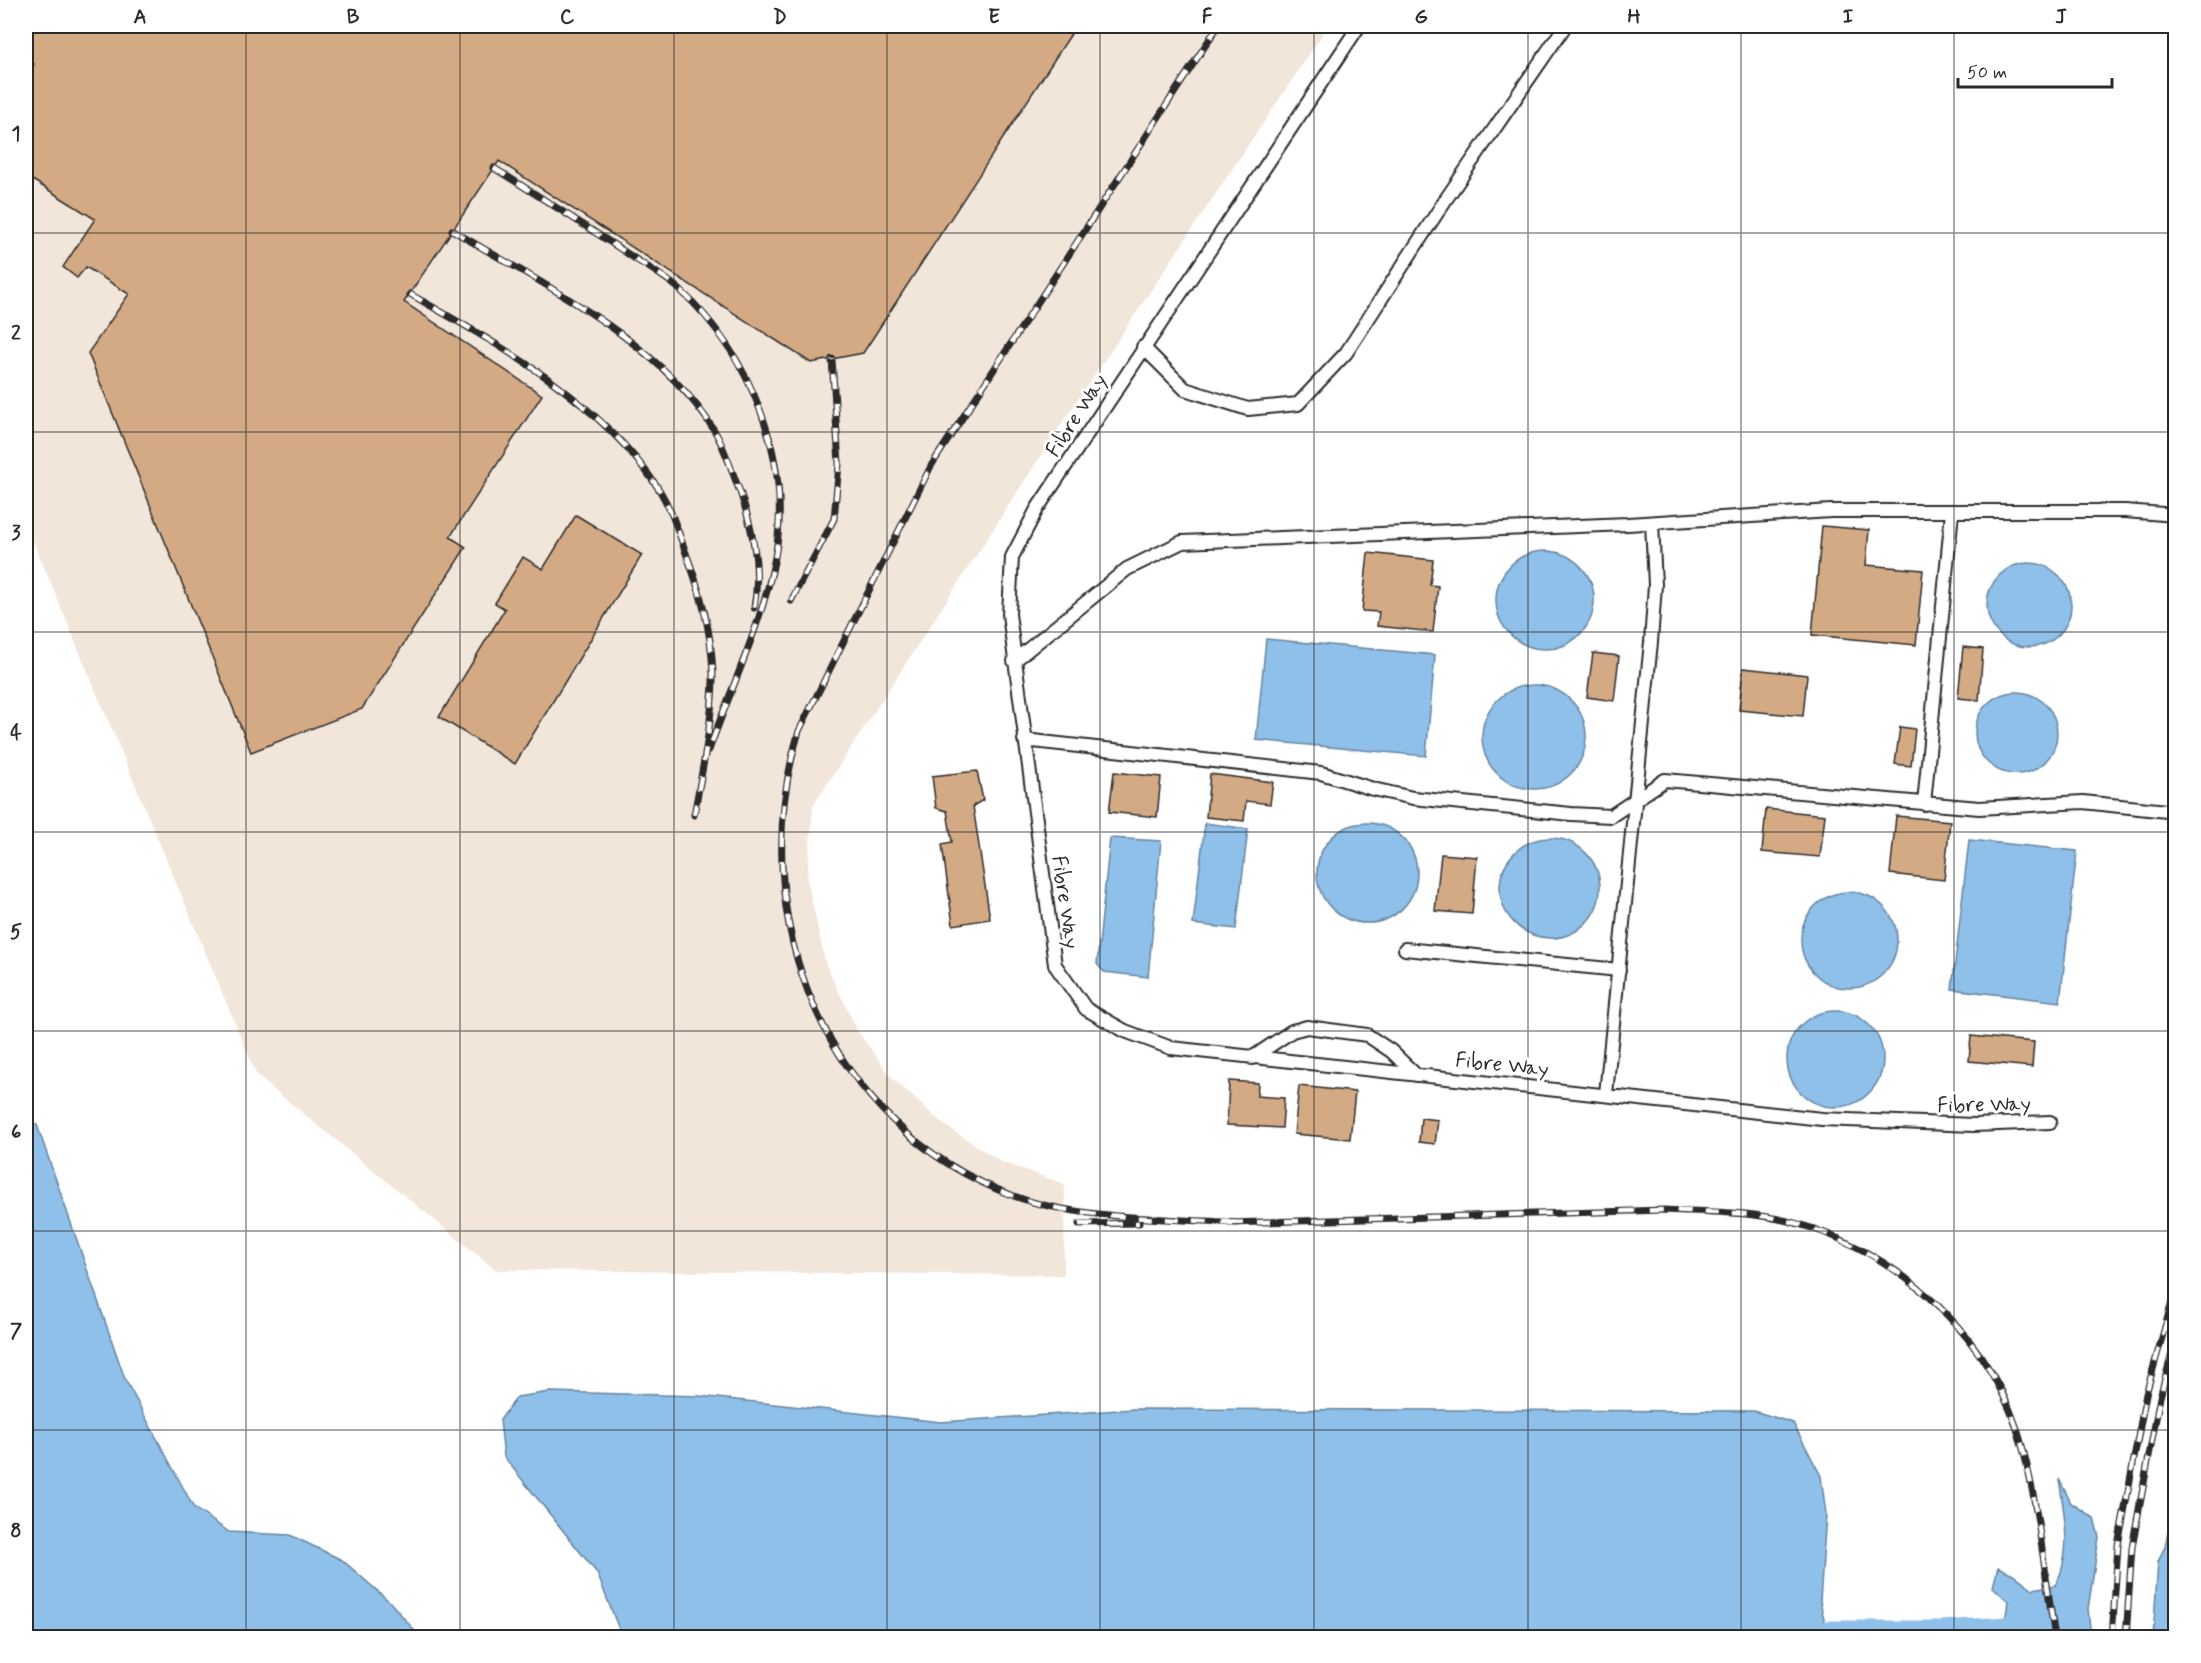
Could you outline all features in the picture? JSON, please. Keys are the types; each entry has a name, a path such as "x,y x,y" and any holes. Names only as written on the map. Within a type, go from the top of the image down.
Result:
{"lane":[{"name":"Fibre Way","path":"1359,26 1037,509 1012,557 1009,614 1055,965 1086,1009 1125,1031 1170,1048 1822,1119 1974,1125 2050,1122"},
{"path":"1143,347 1185,390 1248,409 1298,404 1346,353 1446,199 1565,26"},
{"path":"1014,661 1127,569 1182,542 1652,523 1831,511 2125,511 2175,515"},
{"path":"1924,804 1952,512"},
{"path":"1606,1094 1637,798 1655,585 1652,523"},
{"path":"1024,740 1321,773 1373,789 1413,798 1571,814 1611,816 1665,780 1979,808 2083,802 2175,812"},
{"path":"1405,949 1619,970"},
{"path":"1252,1058 1292,1030 1307,1027 1367,1035 1391,1051 1416,1075"}],"shaded area":[{"path":"26,26 1328,26 1061,425 813,806 807,879 826,965 858,1032 893,1079 943,1124 1002,1162 1065,1184 1064,1275 496,1270 257,1076 26,524"}],"water":[{"path":"1545,551 1555,552 1572,559 1586,573 1593,590 1593,610 1586,627 1572,641 1555,648 1545,649 1535,648 1518,641 1504,627 1497,610 1496,600 1497,590 1504,573 1518,559 1535,552"},
{"path":"2029,563 2052,570 2064,582 2071,605 2064,628 2052,640 2029,647 2006,640 1994,628 1987,605 1994,582 2006,570"},
{"path":"1266,639 1435,655 1426,756 1256,740"},
{"path":"1534,685 1554,689 1571,700 1582,717 1586,737 1582,757 1571,774 1554,785 1534,789 1514,785 1497,774 1486,757 1482,737 1486,717 1497,700 1514,689"},
{"path":"2008,692 2024,692 2039,699 2050,710 2057,725 2054,749 2045,762 2024,774 2008,774 1993,767 1982,756 1975,741 1975,725 1982,710 1993,699"},
{"path":"1205,823 1248,829 1236,929 1193,924"},
{"path":"1367,823 1395,831 1409,845 1417,873 1409,901 1395,915 1367,923 1339,915 1325,901 1317,873 1325,845 1339,831"},
{"path":"1110,838 1161,841 1148,977 1104,972 1097,964"},
{"path":"1550,838 1578,846 1592,860 1600,888 1592,916 1578,930 1550,938 1522,930 1508,916 1500,888 1508,860 1522,846"},
{"path":"1969,840 2077,851 2060,1002 1952,989"},
{"path":"1840,892 1858,892 1876,900 1889,913 1897,931 1894,959 1876,980 1858,988 1840,988 1822,980 1809,967 1801,949 1801,931 1809,913 1822,900"},
{"path":"1835,1011 1854,1014 1869,1025 1880,1040 1883,1059 1880,1078 1869,1093 1854,1104 1835,1107 1816,1104 1801,1093 1790,1078 1787,1059 1790,1040 1801,1025 1816,1014"},
{"path":"26,1119 37,1125 125,1379 194,1508 229,1532 290,1535 342,1560 390,1602 420,1637 26,1637"},
{"path":"550,1392 699,1396 941,1422 1134,1409 1754,1411 1793,1423 1821,1476 1826,1514 1820,1601 1828,1637 622,1637 597,1573 504,1457 500,1420 517,1397"},
{"path":"2059,1479 2071,1503 2094,1518 2099,1537 2088,1609 2091,1637 2010,1637 2006,1616 2008,1601 1993,1587 1998,1567 2013,1574 2033,1589 2055,1585 2064,1560 2066,1533"},
{"path":"2175,1497 2175,1637 2153,1637 2158,1562 2165,1546"}],"building":[{"path":"26,26 1057,26 1071,34 863,353 811,363 499,161 404,302 542,395 450,537 466,547 362,709 251,752 88,353 129,294 86,267 77,278 63,267 95,219 26,176 26,77 34,64 26,59"},
{"path":"576,515 642,555 515,764 439,717 505,609 495,603 523,557 543,569"},
{"path":"1822,526 1869,530 1866,565 1923,570 1916,645 1812,635"},
{"path":"1368,553 1433,560 1430,585 1438,586 1433,632 1377,626 1379,612 1362,611"},
{"path":"1963,647 1983,649 1979,700 1958,698"},
{"path":"1593,653 1619,656 1614,701 1587,697"},
{"path":"1743,668 1807,675 1803,716 1739,710"},
{"path":"1900,727 1915,729 1911,766 1895,764"},
{"path":"977,771 983,800 973,806 990,919 953,925 942,844 952,842 947,811 936,808 932,776"},
{"path":"1114,772 1161,777 1157,817 1109,812"},
{"path":"1210,774 1273,782 1270,804 1246,801 1244,821 1206,817"},
{"path":"1766,809 1825,815 1820,857 1762,852"},
{"path":"1896,816 1950,821 1944,880 1890,874"},
{"path":"1441,854 1477,857 1472,914 1435,911"},
{"path":"1971,1036 2034,1042 2032,1067 1969,1061"},
{"path":"1229,1081 1258,1083 1257,1096 1284,1098 1282,1128 1227,1125"},
{"path":"1299,1086 1355,1092 1350,1139 1294,1134"},
{"path":"1421,1118 1438,1120 1435,1144 1419,1142"}],"waterway":[{"path":"1827,1631 1940,1631 2008,1627"}],"railway":[{"path":"1218,26 931,466 799,731 784,802 782,872 793,942 815,1007 848,1068 893,1120 948,1164 1014,1196 1066,1210 1124,1217 1238,1223"},
{"path":"494,168 656,272 680,290 705,316 727,345 746,378 761,412 772,448 778,484 779,521 775,557 755,629 709,750"},
{"path":"452,230 595,316 662,368 690,397 718,437 745,506 756,564 754,608"},
{"path":"410,294 511,354 576,400 632,454 667,503 695,578 711,651 713,680 711,714 694,815"},
{"path":"791,601 834,519 839,464 832,359"},
{"path":"1229,1223 1664,1210 1713,1212 1763,1216 1795,1223 1834,1237 1872,1256 1907,1279 1939,1306 1967,1338 1991,1372 2010,1409 2023,1449 2033,1496 2055,1638"},
{"path":"1079,1224 1139,1223"},
{"path":"2112,1638 2118,1545 2146,1394 2176,1288"},
{"path":"2126,1638 2132,1547 2160,1397 2176,1339"}]}
